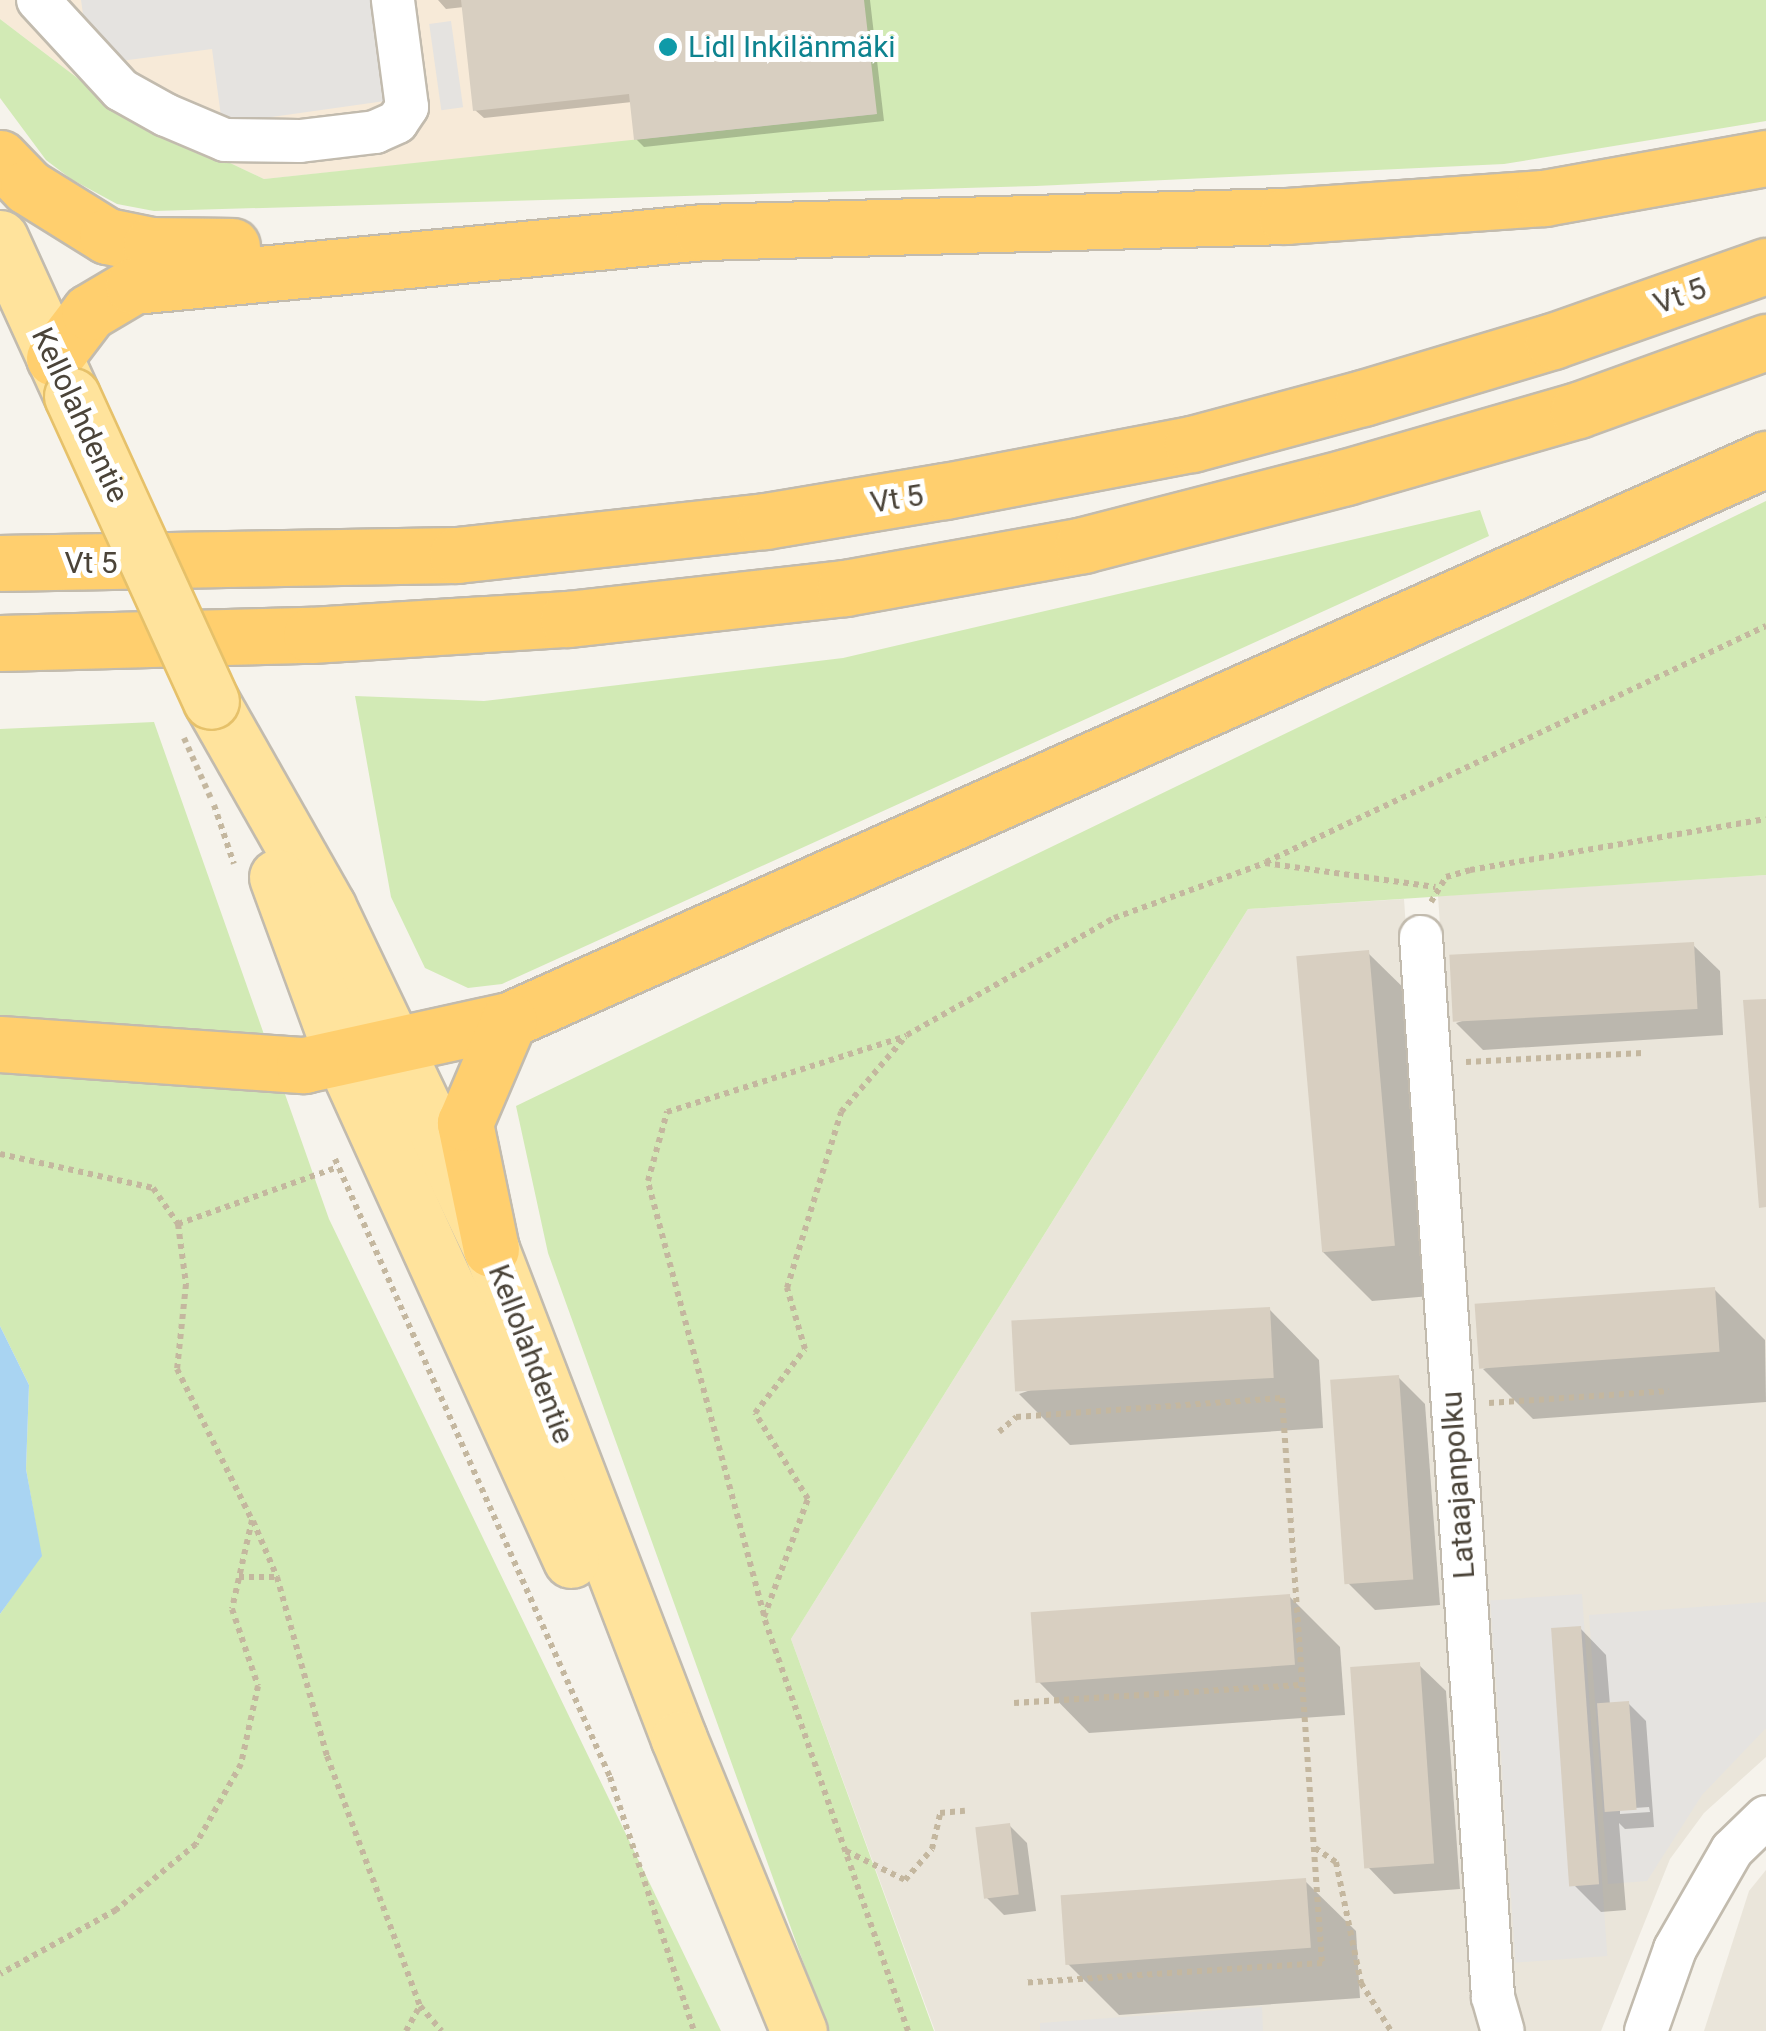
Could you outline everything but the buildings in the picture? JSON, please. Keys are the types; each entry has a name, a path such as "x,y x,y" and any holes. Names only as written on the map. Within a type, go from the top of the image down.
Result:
{"highway":[{"path":"0,158 70,217 107,236 152,245 241,246 646,222 703,232"},
{"path":"63,377 89,312 133,286 703,232 1326,213 1544,198 1766,158"},
{"name":"Vt 5","path":"0,563 457,556 765,521 945,491 1192,444 1363,398 1553,341 1766,266"},
{"path":"0,643 493,624 845,588 1083,544 1346,477 1578,410 1766,342"},
{"path":"0,1044 304,1065 344,1060 509,1020 1766,459"},
{"path":"490,1249 466,1123 509,1020"}],"main road":[{"name":"Kellolahdentie","path":"0,238 210,702 344,1060 500,1392 763,2031"},
{"name":"Kellolahdentie","path":"210,702 328,907 490,1249 799,2031"}],"street":[{"path":"38,0 121,90 166,116 225,140 300,142 375,132 396,122 407,107 393,0"},
{"name":"Lataajanpolku","path":"1422,937 1494,1997 1502,2031"},
{"path":"1646,2031 1675,1949 1732,1850 1766,1817"}],"path":[{"path":"908,2031 764,1617 648,1181 666,1112 907,1035 1114,918 1265,862 1766,626"},
{"path":"1265,862 1436,888 1470,870 1766,819"},
{"path":"1422,937 1436,888"},
{"path":"764,1617 808,1499 755,1414 805,1350 786,1288 842,1112 907,1035"},
{"path":"1430,1064 1643,1053"},
{"path":"0,1154 152,1188 178,1224 186,1284 177,1369 277,1578 327,1756 420,2006 442,2031"},
{"path":"178,1224 338,1167"},
{"path":"1453,1406 1669,1391"},
{"path":"999,1432 1016,1418 1282,1398 1322,1963 1024,1983"},
{"path":"0,1974 116,1910 196,1844 241,1764 258,1686 232,1608 252,1520"},
{"path":"239,1577 277,1578"},
{"path":"1014,1703 1303,1685"},
{"path":"846,1851 904,1880 932,1849 940,1812 965,1811"},
{"path":"1314,1848 1336,1862 1361,1983 1390,2031"},
{"path":"406,2031 420,2006"}],"shaded area":[{"path":"0,0 863,0 634,141 264,179 122,112 0,19"},
{"path":"81,0 371,0 385,101 222,124 212,49 90,65"},
{"path":"451,21 463,107 441,110 429,24"},
{"path":"1766,875 1766,1757 1704,1813 1670,1859 1601,2031 1514,2031 1438,896"},
{"path":"1404,899 1481,2031 935,2031 791,1639 1248,909"},
{"path":"1582,1594 1607,1956 1516,1963 1490,1600"},
{"path":"1766,1602 1766,1728 1702,1795 1647,1881 1608,1884 1589,1615"},
{"path":"1766,1870 1766,2031 1704,2031 1749,1891"},
{"path":"1262,2007 1263,2031 1040,2031 1040,2023"}],"green space":[{"path":"863,0 1766,0 1766,121 1504,164 1036,186 154,211 117,204 71,179 46,160 0,98 0,19 122,112 264,179 876,114"},
{"path":"1766,501 1766,875 1248,909 791,1639 934,2031 828,2031 548,1253 516,1106"},
{"path":"1480,510 1489,536 502,984 468,988 425,968 391,897 355,696 484,701 843,658"},
{"path":"154,722 329,1219 721,2031 0,2031 0,1614 41,1555 26,1469 29,1385 0,1326 0,729"}],"water":[{"path":"0,1326 29,1385 26,1469 42,1556 0,1614"}],"place":[{"name":"Lidl Inkilänmäki","path":"668,47"}]}
